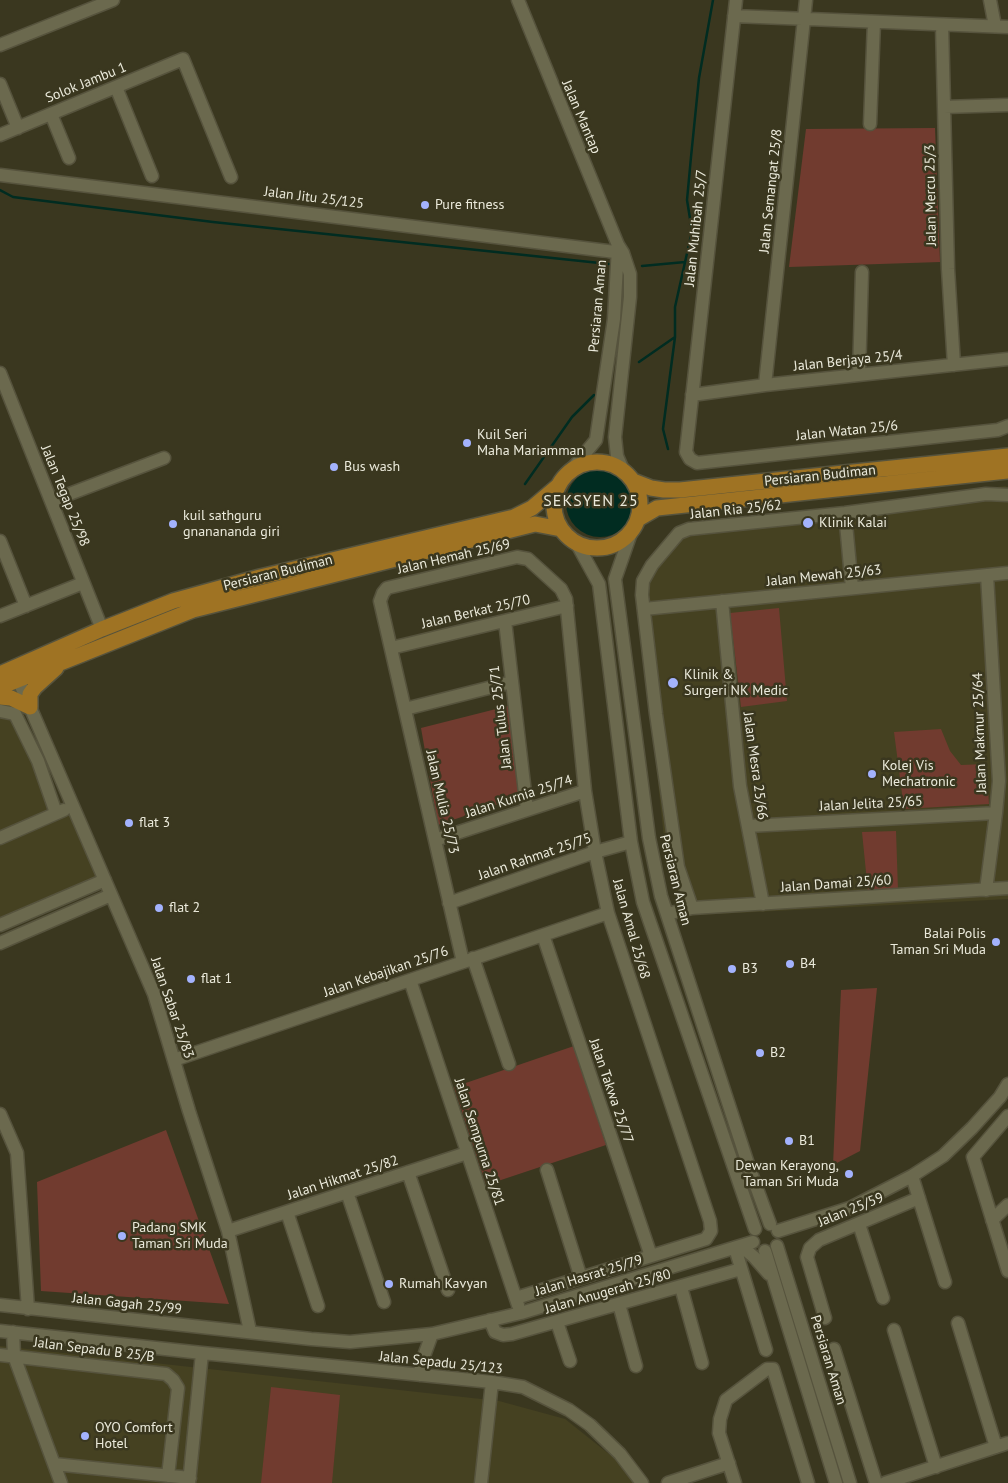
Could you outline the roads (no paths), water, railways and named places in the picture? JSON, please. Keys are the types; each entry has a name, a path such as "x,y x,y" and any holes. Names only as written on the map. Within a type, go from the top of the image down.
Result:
{"main road":[{"name":"Persiaran Budiman","path":"628,475 651,488 680,490 1008,456"},
{"path":"598,461 611,464 628,475 639,493 638,519 631,533 620,542 606,548 591,548 577,544 561,530 554,508 555,496 564,476 572,469 584,463 598,461"},
{"name":"Persiaran Budiman","path":"638,519 657,508 1008,471"},
{"name":"Persiaran Budiman","path":"0,674 102,629 173,601 243,582 514,517 532,508 558,486"},
{"name":"Persiaran Budiman","path":"0,687 193,610 535,524 561,530"},
{"path":"102,629 116,632 193,610"},
{"path":"0,706 11,698 30,708 30,694 35,686 67,659"},
{"path":"0,679 10,676 18,679"}],"street":[{"path":"0,45 113,0"},
{"name":"Jalan Mantap","path":"518,0 620,250"},
{"name":"Jalan Muhibah 25/7","path":"690,459 686,452 736,0"},
{"name":"Jalan Semangat 25/8","path":"764,385 806,0"},
{"path":"990,0 995,26"},
{"path":"734,16 1008,27"},
{"path":"870,124 874,22"},
{"name":"Jalan Mercu 25/3","path":"942,25 948,269 954,364"},
{"name":"Solok Jambu 1","path":"0,135 183,60 231,177"},
{"path":"0,84 18,128"},
{"path":"116,87 152,176"},
{"path":"944,107 1008,105"},
{"path":"51,114 69,158"},
{"name":"Jalan Jitu 25/125","path":"0,175 620,250"},
{"name":"Persiaran Aman","path":"572,469 596,440 614,320 620,250"},
{"name":"Persiaran Aman","path":"620,250 630,274 630,297 615,437 617,456 628,475"},
{"path":"859,375 862,272"},
{"name":"Jalan Berjaya 25/4","path":"692,395 764,385 954,364 1008,360"},
{"name":"Jalan Tegap 25/98","path":"0,373 102,629"},
{"name":"Jalan Watan 25/6","path":"690,459 697,463 998,430 1008,426"},
{"path":"51,501 164,458"},
{"name":"Jalan Ria 25/62","path":"692,908 678,867 665,785 644,609 643,588 646,573 665,548 679,533 689,529 845,513 986,494 1008,495"},
{"path":"845,513 852,588"},
{"name":"Persiaran Aman","path":"631,533 615,579 649,838 661,896 749,1167 764,1208 774,1227"},
{"path":"577,544 599,584 632,842 644,902 735,1175 746,1242 741,1270 766,1350"},
{"path":"1,549 26,606"},
{"name":"Jalan Hemah 25/69","path":"391,648 380,601 382,593 387,588 517,557 528,559 561,589 567,606"},
{"name":"Jalan Mewah 25/63","path":"644,609 1008,573"},
{"name":"Jalan Makmur 25/64","path":"986,890 996,813 998,781 987,575"},
{"path":"0,616 84,583"},
{"name":"Jalan Mesra 25/66","path":"722,601 740,786 763,904"},
{"name":"Jalan Berkat 25/70","path":"391,648 567,606"},
{"name":"Jalan Amal 25/68","path":"567,606 585,792 608,912 710,1221 711,1231 706,1239 651,1256"},
{"name":"Jalan Tulus 25/71","path":"505,621 527,810"},
{"name":"Jalan Mulia 25/73","path":"391,648 449,903 468,960 509,1064"},
{"name":"Jalan Sabar 25/83","path":"18,679 154,994 228,1231 250,1332"},
{"path":"405,709 512,682"},
{"path":"0,706 15,714 38,761 56,813"},
{"name":"Jalan Kurnia 25/74","path":"435,840 585,792"},
{"path":"0,838 72,806"},
{"name":"Jalan Jelita 25/65","path":"748,826 996,813"},
{"name":"Jalan Rahmat 25/75","path":"449,903 595,852 632,842"},
{"path":"0,925 105,880"},
{"name":"Jalan Damai 25/60","path":"667,914 692,908 1008,888"},
{"path":"0,944 111,895"},
{"name":"Jalan Kebajikan 25/76","path":"174,1060 608,912"},
{"name":"Jalan Takwa 25/77","path":"543,935 651,1256"},
{"name":"Jalan Sempurna 25/81","path":"410,980 521,1313"},
{"name":"Jalan Hasrat 25/79","path":"250,1332 350,1342 432,1334 521,1313 746,1242 761,1224 774,1227 791,1227 850,1208 912,1176 943,1156 1000,1097 1008,1084"},
{"path":"0,1114 17,1154 28,1309"},
{"path":"1008,1116 973,1158 1008,1271"},
{"name":"Jalan Hikmat 25/82","path":"228,1231 468,1153"},
{"path":"735,1175 740,1180 745,1180 749,1167"},
{"path":"547,1170 581,1278"},
{"path":"408,1172 448,1290"},
{"path":"912,1176 944,1282"},
{"path":"347,1192 384,1302"},
{"name":"Jalan 25/59","path":"825,1318 807,1258 810,1248 819,1240 919,1198"},
{"path":"992,1220 1008,1205"},
{"path":"764,1208 772,1217 791,1227"},
{"path":"287,1212 318,1306"},
{"path":"859,1224 883,1298"},
{"path":"746,1242 764,1251 769,1251 777,1246 780,1239 774,1227"},
{"path":"746,1242 773,1280"},
{"name":"Persiaran Aman","path":"777,1246 850,1483"},
{"name":"Persiaran Aman","path":"764,1251 836,1483"},
{"path":"516,1298 651,1256"},
{"name":"Jalan Anugerah 25/80","path":"490,1320 495,1332 512,1334 741,1270"},
{"path":"681,1287 702,1363"},
{"path":"619,1304 636,1366"},
{"name":"Jalan Gagah 25/99","path":"0,1305 250,1332"},
{"path":"557,1322 570,1361"},
{"path":"885,1483 1002,1445 958,1323"},
{"path":"894,1330 936,1467"},
{"name":"Jalan Sepadu 25/123","path":"0,1331 202,1354 492,1382 523,1388 569,1410 590,1425 620,1454 642,1483"},
{"path":"13,1332 14,1356 61,1483"},
{"path":"420,1375 423,1358 432,1334"},
{"path":"834,1349 876,1483"},
{"name":"Jalan Sepadu B 25/B","path":"0,1354 166,1374 178,1388 168,1476"},
{"path":"54,1464 168,1476 190,1481 202,1354"},
{"path":"735,1483 719,1433 720,1419 726,1400 767,1369 773,1369 808,1483"},
{"path":"481,1483 492,1382"},
{"path":"816,1419 829,1415"},
{"path":"668,1483 729,1464"}],"water":[{"path":"593,469 607,469 619,474 629,484 634,496 634,510 629,522 619,532 607,537 593,537 581,532 571,522 566,510 566,496 571,484 581,474"}],"waterway":[{"path":"668,449 663,429 675,337 675,307 692,231 687,200 699,78 713,0"},
{"path":"0,190 13,197 213,222 609,264"},
{"path":"642,266 685,262"},
{"path":"639,362 675,337"},
{"path":"525,484 572,417 594,395"}],"place":[{"name":"Pure fitness","path":"425,205"},
{"name":"Kuil Seri Maha Mariamman","path":"467,443"},
{"name":"Bus wash","path":"334,467"},
{"name":"Klinik Kalai","path":"808,523"},
{"name":"kuil sathguru gnanananda giri","path":"173,524"},
{"name":"Klinik & Surgeri NK Medic","path":"673,683"},
{"name":"Kolej Vis Mechatronic","path":"872,774"},
{"name":"flat 3","path":"129,823"},
{"name":"flat 2","path":"159,908"},
{"name":"Balai Polis Taman Sri Muda","path":"996,942"},
{"name":"B4","path":"790,964"},
{"name":"B3","path":"732,969"},
{"name":"flat 1","path":"191,979"},
{"name":"B2","path":"760,1053"},
{"name":"B1","path":"789,1141"},
{"name":"Dewan Kerayong, Taman Sri Muda","path":"849,1174"},
{"name":"Padang SMK Taman Sri Muda","path":"122,1236"},
{"name":"Rumah Kavyan","path":"389,1284"},
{"name":"OYO Comfort Hotel","path":"85,1436"}],"district":[{"name":"SEKSYEN 25","path":"591,501"}]}
